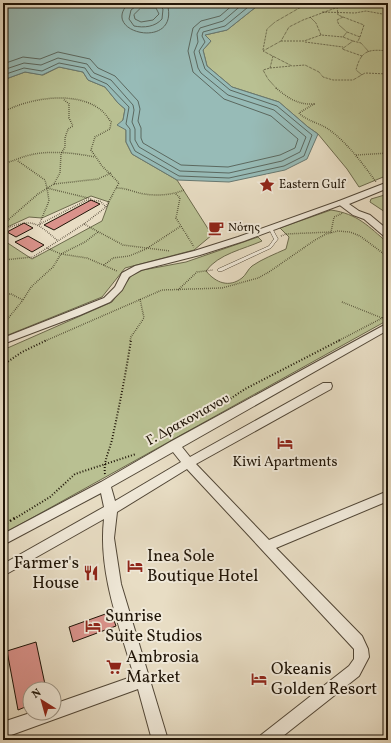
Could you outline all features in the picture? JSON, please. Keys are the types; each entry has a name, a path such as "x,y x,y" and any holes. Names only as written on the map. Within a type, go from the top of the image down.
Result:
{"street":[{"path":"3,342 107,300 119,288 125,275 138,268 197,253 332,207 351,204 384,187"},
{"path":"351,204 388,235"},
{"name":"Γ. Δρακονιανου","path":"3,540 105,485 385,322"},
{"path":"3,570 111,509 188,463 327,386"},
{"path":"174,445 188,463 362,648 360,663 354,672 266,740"},
{"path":"105,485 111,509 108,538 114,584 160,740"},
{"path":"267,546 388,496"},
{"path":"62,708 143,680"},
{"path":"3,730 28,721"}],"lane":[{"path":"220,270 270,247 276,238 271,229"}],"path":[{"path":"263,51 267,29 275,22 308,3"},
{"path":"263,51 282,40 289,27 319,12 349,3"},
{"path":"337,7 339,12 338,15 364,25 364,30 358,41"},
{"path":"319,12 375,12 388,15"},
{"path":"383,14 388,19"},
{"path":"310,17 316,23 322,35"},
{"path":"343,17 337,20 339,25 347,32 360,36"},
{"path":"343,37 347,32"},
{"path":"304,41 322,35 343,37 364,44 369,52"},
{"path":"282,40 304,41 343,47 353,41"},
{"path":"343,47 342,49 362,56"},
{"path":"362,75 356,70 358,60 362,56 369,52 388,50"},
{"path":"263,51 292,66"},
{"path":"270,68 273,56"},
{"path":"384,187 347,144 329,129 303,118 299,112 314,104 300,104 278,90 263,74 263,70 306,65 319,72 323,77 333,80 353,80 365,73 388,74"},
{"path":"3,112 23,103 35,100 64,99 85,103 97,108 104,113 111,122 110,129 95,137 91,150 95,158 102,166 120,183 106,207 84,224 33,257 3,260"},
{"path":"54,184 60,173 61,154 65,148 65,138 68,130 73,126 68,118 69,104 64,99"},
{"path":"356,155 388,153"},
{"path":"3,163 18,161 30,155 86,155 95,158"},
{"path":"18,161 45,180 49,201 39,225"},
{"path":"3,229 8,220 54,184 98,179 111,173"},
{"path":"47,188 92,199 104,203 106,207"},
{"path":"116,188 127,188 144,194 176,194 184,190"},
{"path":"176,194 180,198 176,218 197,253"},
{"path":"39,225 87,200 92,199"},
{"path":"331,232 334,217 351,204"},
{"path":"3,229 22,222 30,221 39,225 58,241"},
{"path":"84,224 123,245 146,249 175,251"},
{"path":"104,265 113,258 129,256 146,249 181,226"},
{"path":"276,238 286,234 342,231 351,233 368,242 388,257"},
{"path":"3,322 23,300 31,287 53,267 61,254 85,242 98,232"},
{"path":"3,365 22,352 40,343 162,290 219,290 258,278 282,264 318,238 331,232"},
{"path":"46,248 61,254 87,258 125,275"},
{"path":"178,290 198,270 220,270"},
{"path":"3,294 10,294 23,300"},
{"path":"105,485 104,465 112,446 131,337 144,318 140,299"},
{"path":"342,302 385,322"},
{"path":"202,417 245,389 385,322 388,315"},
{"path":"3,525 50,497 75,474 140,453"}],"green space":[{"path":"261,3 388,3 388,175 359,187 347,169 318,134 279,102 232,87 207,66 203,50 211,41 205,35 227,30"},
{"path":"59,67 83,72 88,80 105,87 125,109 123,120 126,130 126,142 132,154 177,180 212,235 194,250 125,268 102,297 3,337 3,240 32,259 102,221 109,202 91,196 42,218 29,217 3,229 3,80 25,72 43,75"},
{"path":"388,194 388,214 370,202 371,199"},
{"path":"331,210 348,214 356,218 388,243 388,320 3,534 3,350 112,302 131,276 143,270 186,262 258,237 262,241 224,256 211,265 206,271 214,279 223,283 232,283 237,281 243,277 252,266 286,249 289,237 280,228"}],"water":[{"path":"3,3 261,3 227,30 205,35 211,41 203,50 207,66 232,87 279,102 318,134 307,159 285,170 229,182 177,180 132,154 126,142 126,130 117,125 123,120 125,109 105,87 88,80 83,72 59,67 42,75 25,72 3,80"}],"building":[{"path":"91,200 100,204 54,230 44,225"},
{"path":"24,223 33,228 16,237 7,232"},
{"path":"28,236 44,245 32,252 15,242"},
{"name":"Sunrise Suite Studios","path":"111,612 116,626 73,642 69,627"},
{"path":"36,642 44,681 22,681 22,708 18,710 7,651"}],"place":[{"name":"Eastern Gulf","path":"267,185"},
{"name":"Νότης","path":"216,228"},
{"name":"Kiwi Apartments","path":"285,443"},
{"name":"Inea Sole Boutique Hotel","path":"135,566"},
{"name":"Farmer's House","path":"91,573"},
{"name":"Sunrise Suite Studios","path":"93,626"},
{"name":"Ambrosia Market","path":"114,667"},
{"name":"Okeanis Golden Resort","path":"259,679"}]}
